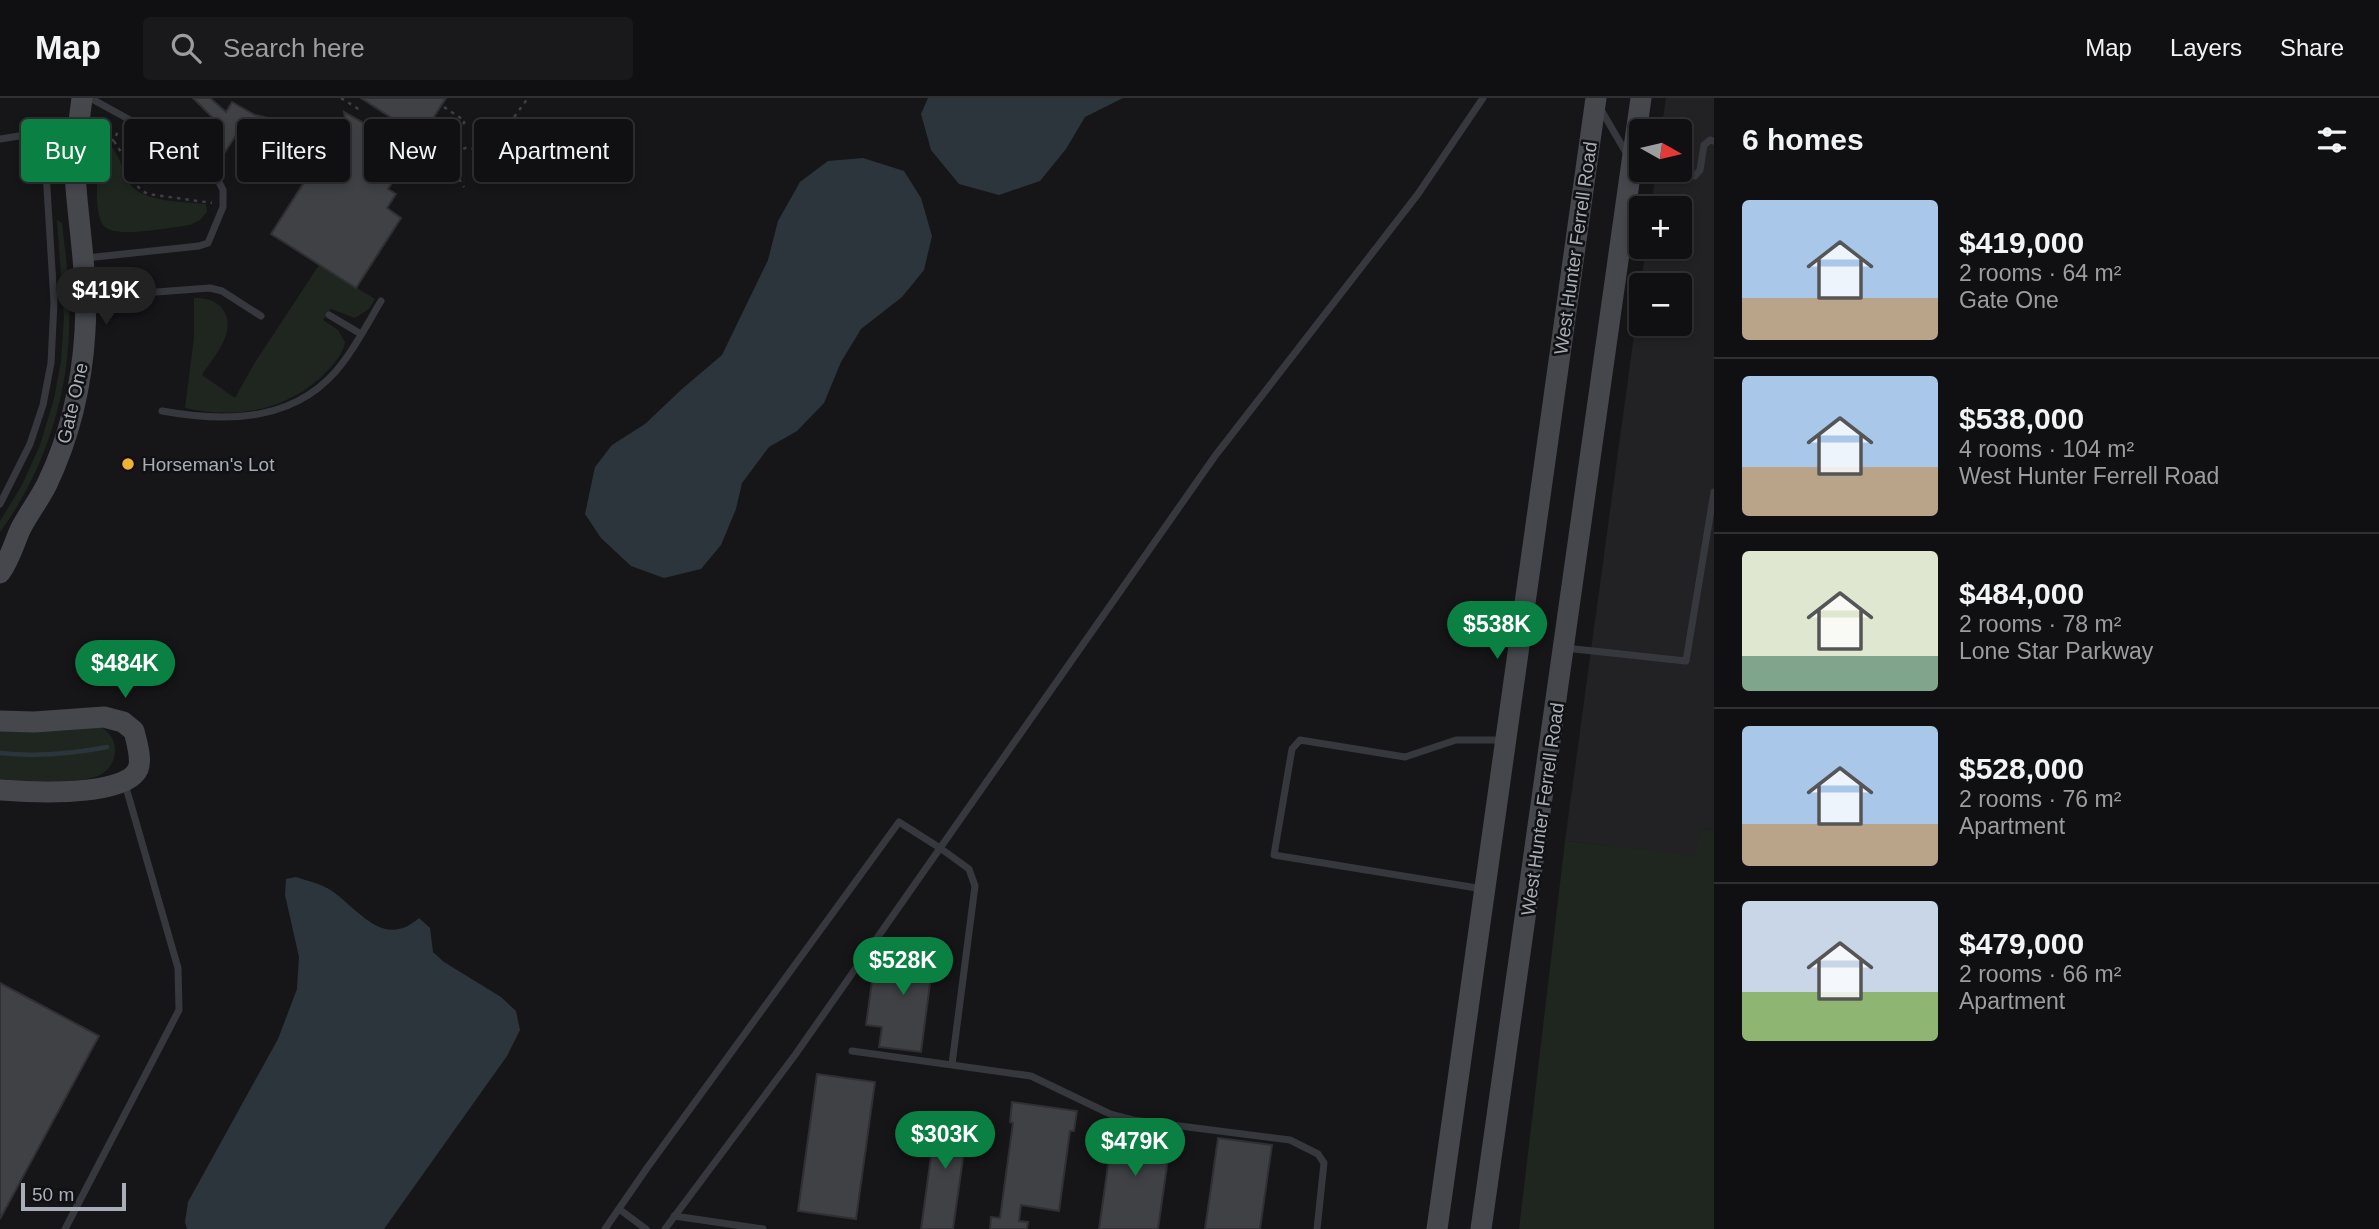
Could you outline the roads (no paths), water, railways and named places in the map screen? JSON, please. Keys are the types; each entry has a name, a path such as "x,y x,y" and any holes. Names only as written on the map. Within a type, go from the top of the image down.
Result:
{"main road":[{"name":"Gate One","path":"20,530 48,482 71,422 82,365 85,297 76,186 76,144 82,98"},
{"name":"West Hunter Ferrell Road","path":"1638,119 1641,98"},
{"name":"West Hunter Ferrell Road","path":"1437,1229 1594,99"},
{"name":"West Hunter Ferrell Road","path":"1481,1229 1629,181"},
{"path":"0,547 20,530"},
{"path":"0,573 10,559 20,530"},
{"path":"0,721 34,722 104,717 123,722 134,731 139,768 132,778 124,783 62,791 0,790"}],"lane":[{"path":"82,258 208,243 222,216 223,207 223,190 215,176 141,126 90,98"},
{"path":"665,1229 795,1055 1215,457 1418,194 1483,98"},
{"path":"1594,99 1629,163"},
{"path":"0,139 32,134 44,139 54,313 51,363 43,405 26,454 0,504"},
{"path":"1692,176 1700,170 1704,145 1710,140 1714,141"},
{"path":"85,297 210,288 222,291 261,316"},
{"path":"162,411 230,419 273,411 309,394 325,383 344,363 381,301"},
{"path":"329,315 361,334"},
{"path":"1564,648 1686,661 1714,492"},
{"path":"1484,889 1274,855 1292,748 1300,740 1405,757 1456,740 1507,740"},
{"path":"65,1229 179,1010 178,968 124,783"},
{"path":"605,1229 899,822 969,869 975,886 952,1064"},
{"path":"852,1051 1031,1076 1110,1114 1290,1140 1306,1146 1318,1154 1324,1163 1317,1229"},
{"path":"619,1209 646,1229"},
{"path":"674,1216 763,1229"}],"waterway":[{"path":"0,753 54,754 107,747"}],"place":[{"name":"Horseman's Lot","path":"128,464"}]}
